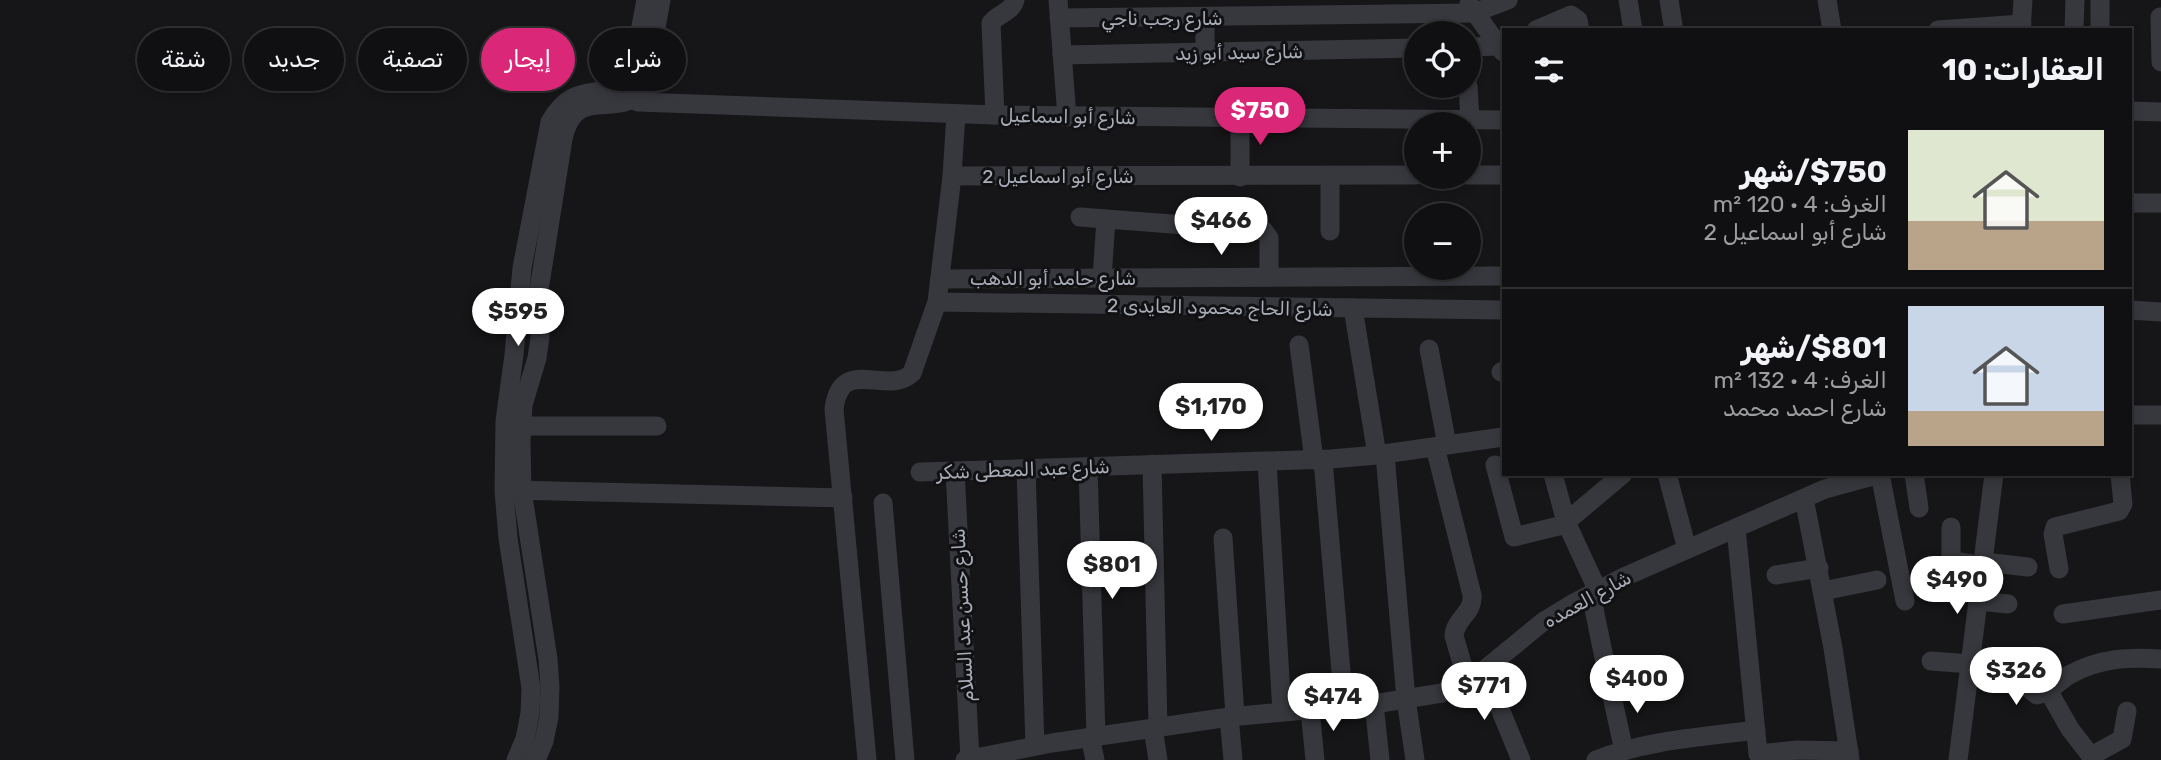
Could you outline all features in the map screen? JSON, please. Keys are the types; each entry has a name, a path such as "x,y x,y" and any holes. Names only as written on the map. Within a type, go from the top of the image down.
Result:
{"street":[{"path":"516,760 525,739 531,688 508,538 523,405 537,358 540,337 538,296 550,122 565,102 579,101 621,86 631,78 646,0"},
{"path":"633,100 645,88 648,80 661,0"},
{"path":"995,115 990,29 995,18 1010,10 1014,0"},
{"name":"شارع رجب ناجي","path":"1059,9 1205,17 1273,17 1471,7 1508,0"},
{"path":"1628,0 1633,28"},
{"path":"1669,0 1672,25"},
{"path":"1827,0 1832,28"},
{"path":"1993,28 2021,27 2023,0"},
{"path":"2074,28 2075,0"},
{"path":"2100,0 2100,28"},
{"path":"1471,7 1502,47"},
{"path":"1059,9 1067,117"},
{"path":"1541,28 1570,15 1578,20 1580,28"},
{"path":"1205,17 1205,52"},
{"path":"1273,17 1274,51"},
{"path":"2160,17 2161,62"},
{"path":"1481,47 1502,47"},
{"name":"شارع سيد أبو زيد","path":"1062,55 1404,48"},
{"name":"شارع أبو اسماعيل","path":"579,101 633,100 1067,117 1404,119"},
{"path":"2132,111 2161,112"},
{"path":"867,760 835,409 836,394 843,385 854,379 900,380 912,373 937,302 952,176 956,114"},
{"path":"1240,117 1240,177"},
{"name":"شارع أبو اسماعيل","path":"1481,120 1502,120"},
{"path":"1481,175 1502,175"},
{"name":"شارع أبو اسماعيل 2","path":"952,176 1404,176"},
{"path":"1330,176 1330,231"},
{"path":"536,760 544,741 549,717 548,659 513,490 505,421 522,268 545,197"},
{"path":"2132,203 2161,203"},
{"path":"1080,217 1264,231 1269,238 1269,278"},
{"path":"1102,278 1106,219"},
{"name":"شارع حامد أبو الدهب","path":"940,279 1269,278 1404,273"},
{"name":"شارع حامد أبو الدهب","path":"1481,275 1502,276"},
{"path":"1331,277 1331,308"},
{"name":"شارع الحاج محمود العايدى 2","path":"937,302 1502,310"},
{"path":"1353,308 1381,455 1406,699 1415,760"},
{"path":"2132,310 2161,312"},
{"path":"1298,345 1319,460 1343,707"},
{"path":"1429,349 1441,446 1472,594 1472,606 1457,623 1454,636 1521,760"},
{"path":"2132,415 2161,415"},
{"path":"522,426 657,426"},
{"name":"شارع عبد المعطى شكر","path":"920,472 1319,460 1381,455 1502,437"},
{"path":"1268,462 1282,712"},
{"path":"1152,464 1158,760"},
{"path":"1495,465 1514,537 1566,523 1618,476"},
{"path":"1088,467 1095,760"},
{"path":"1026,469 1047,750"},
{"name":"شارع حسن عبد السلام","path":"955,471 967,759"},
{"path":"1554,476 1566,523 1595,592 1624,751"},
{"path":"1668,476 1687,549"},
{"name":"شارع العمده","path":"967,759 1047,750 1093,736 1232,716 1374,704 1442,693 1475,675 1544,621 1595,592 1804,498 1824,482 1866,476"},
{"path":"1880,476 1905,601"},
{"path":"1914,476 1919,508"},
{"path":"1958,760 1994,476"},
{"path":"2059,569 2053,534 2055,527 2119,511 2123,504 2120,476"},
{"path":"513,490 843,498"},
{"path":"1736,528 1760,754 1797,750 1850,755 1819,568 1804,498"},
{"path":"883,503 905,760"},
{"path":"1951,527 1953,561 2028,567"},
{"path":"1223,538 1233,760"},
{"path":"1776,575 1819,568"},
{"path":"1823,591 1877,580"},
{"path":"2063,614 2161,600"},
{"path":"1979,601 2008,604"},
{"path":"1992,663 2008,669 2015,687 2027,687 2037,695 2049,692 2066,676 2089,665 2129,657 2161,659"},
{"path":"1931,662 1971,664"},
{"path":"1611,687 1670,667"},
{"path":"2049,692 2070,729 2093,758 2122,739 2127,711"},
{"path":"1374,704 1380,760"},
{"path":"1310,710 1315,760"},
{"path":"1596,760 1624,751 1661,752 1756,730"}]}
